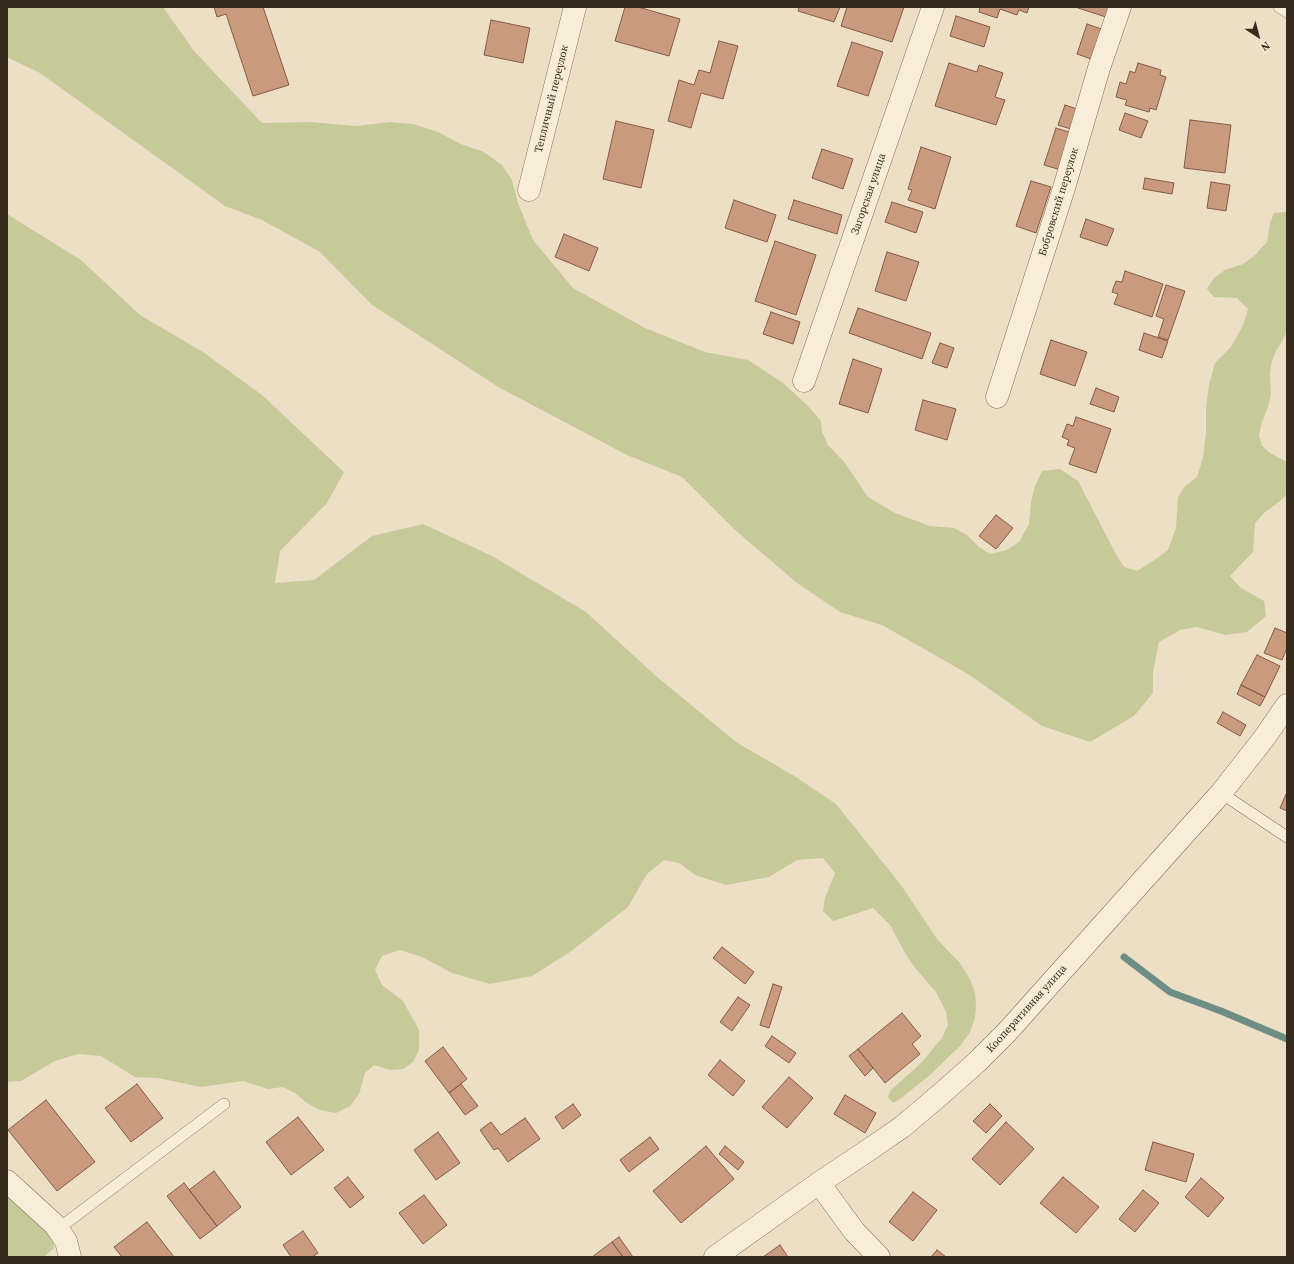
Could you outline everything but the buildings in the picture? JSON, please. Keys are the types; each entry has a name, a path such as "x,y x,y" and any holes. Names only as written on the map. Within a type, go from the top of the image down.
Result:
{"street":[{"name":"Тепличный переулок","path":"529,190 575,7"},
{"name":"Загорская улица","path":"804,381 933,7"},
{"name":"Бобровский переулок","path":"997,397 1064,188 1099,68 1120,7"},
{"name":"Кооперативная улица","path":"715,1257 819,1183 902,1127 942,1094 977,1062 1007,1032 1221,792 1265,737 1287,705"},
{"path":"7,1181 55,1225 66,1241 70,1257"},
{"path":"819,1183 854,1231 879,1257"}],"lane":[{"path":"1279,7 1287,12"},
{"path":"1221,792 1287,837"},
{"path":"58,1229 224,1104"}],"green space":[{"path":"7,7 163,7 194,51 262,123 310,122 357,126 390,122 413,124 438,132 461,144 484,152 502,165 512,180 518,203 533,240 573,288 645,328 705,352 748,360 783,383 807,405 821,421 822,432 828,445 845,463 868,497 895,513 930,526 954,528 967,535 979,547 990,554 1007,550 1019,542 1029,524 1031,502 1035,486 1042,471 1060,469 1078,481 1124,567 1137,571 1168,550 1176,528 1178,497 1185,486 1197,477 1203,458 1209,385 1215,363 1231,347 1243,325 1248,309 1237,298 1214,297 1207,289 1214,278 1225,270 1243,264 1255,255 1267,242 1270,223 1274,213 1287,212 1287,332 1276,351 1271,364 1271,394 1259,435 1262,446 1270,453 1287,462 1287,494 1264,513 1255,523 1253,552 1230,576 1241,588 1264,601 1266,616 1247,632 1225,635 1197,627 1180,630 1159,642 1153,672 1153,693 1134,716 1090,742 1042,726 968,674 882,625 840,612 797,583 734,529 682,477 627,455 500,388 372,305 320,252 262,220 225,206 40,73 7,57"},
{"path":"7,214 81,260 140,315 203,352 262,395 344,472 327,503 280,551 275,583 314,580 372,536 423,524 492,556 586,612 656,676 736,742 796,777 836,804 901,885 937,939 960,963 970,979 975,993 975,1018 970,1032 960,1046 930,1075 900,1099 893,1103 888,1097 891,1090 921,1063 942,1038 948,1025 946,1012 936,992 916,969 905,953 890,925 873,908 833,921 823,911 825,898 835,873 823,858 797,860 769,877 726,885 695,875 679,863 664,860 647,874 628,907 570,952 532,976 490,984 452,973 422,957 400,950 382,956 375,970 382,985 403,1001 419,1030 419,1050 413,1062 403,1069 390,1070 374,1065 365,1073 359,1094 350,1106 336,1113 320,1110 307,1103 295,1093 283,1087 268,1089 243,1081 201,1087 158,1078 135,1077 101,1056 78,1054 55,1061 21,1081 7,1082"},
{"path":"7,1195 53,1237 54,1248 44,1257 7,1257"}],"waterway":[{"path":"1124,957 1170,992 1221,1011 1287,1039"}]}
